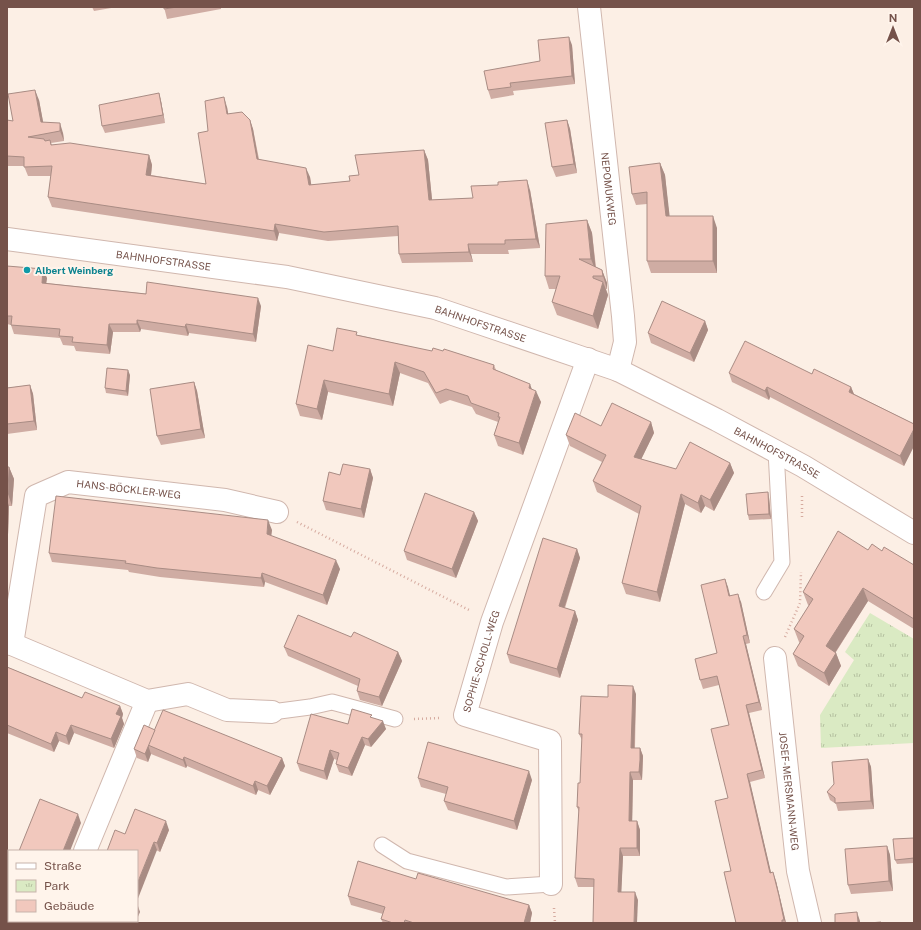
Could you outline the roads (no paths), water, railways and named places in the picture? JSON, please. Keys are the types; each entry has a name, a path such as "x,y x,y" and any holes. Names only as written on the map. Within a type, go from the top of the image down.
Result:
{"street":[{"name":"NEPOMUKWEG","path":"589,7 623,316 625,342 618,370"},
{"name":"BAHNHOFSTRASSE","path":"7,238 294,279 435,308 618,370 776,451 914,533"},
{"name":"SOPHIE-SCHOLL-WEG","path":"551,884 550,741 465,716 492,622 588,359"},
{"name":"HANS-BÖCKLER-WEG","path":"147,701 9,643 36,496 68,482 225,500 277,512"},
{"name":"JOSEF-MERSMANN-WEG","path":"775,658 798,871 810,923"},
{"path":"85,850 147,701 188,694 227,710 272,712"}],"lane":[{"path":"764,592 782,562 776,451"},
{"path":"272,712 310,707 332,702 395,719"},
{"name":"SOPHIE-SCHOLL-WEG","path":"382,845 407,860 506,886 551,884"}],"place":[{"name":"Albert Weinberg","path":"27,270"}]}
